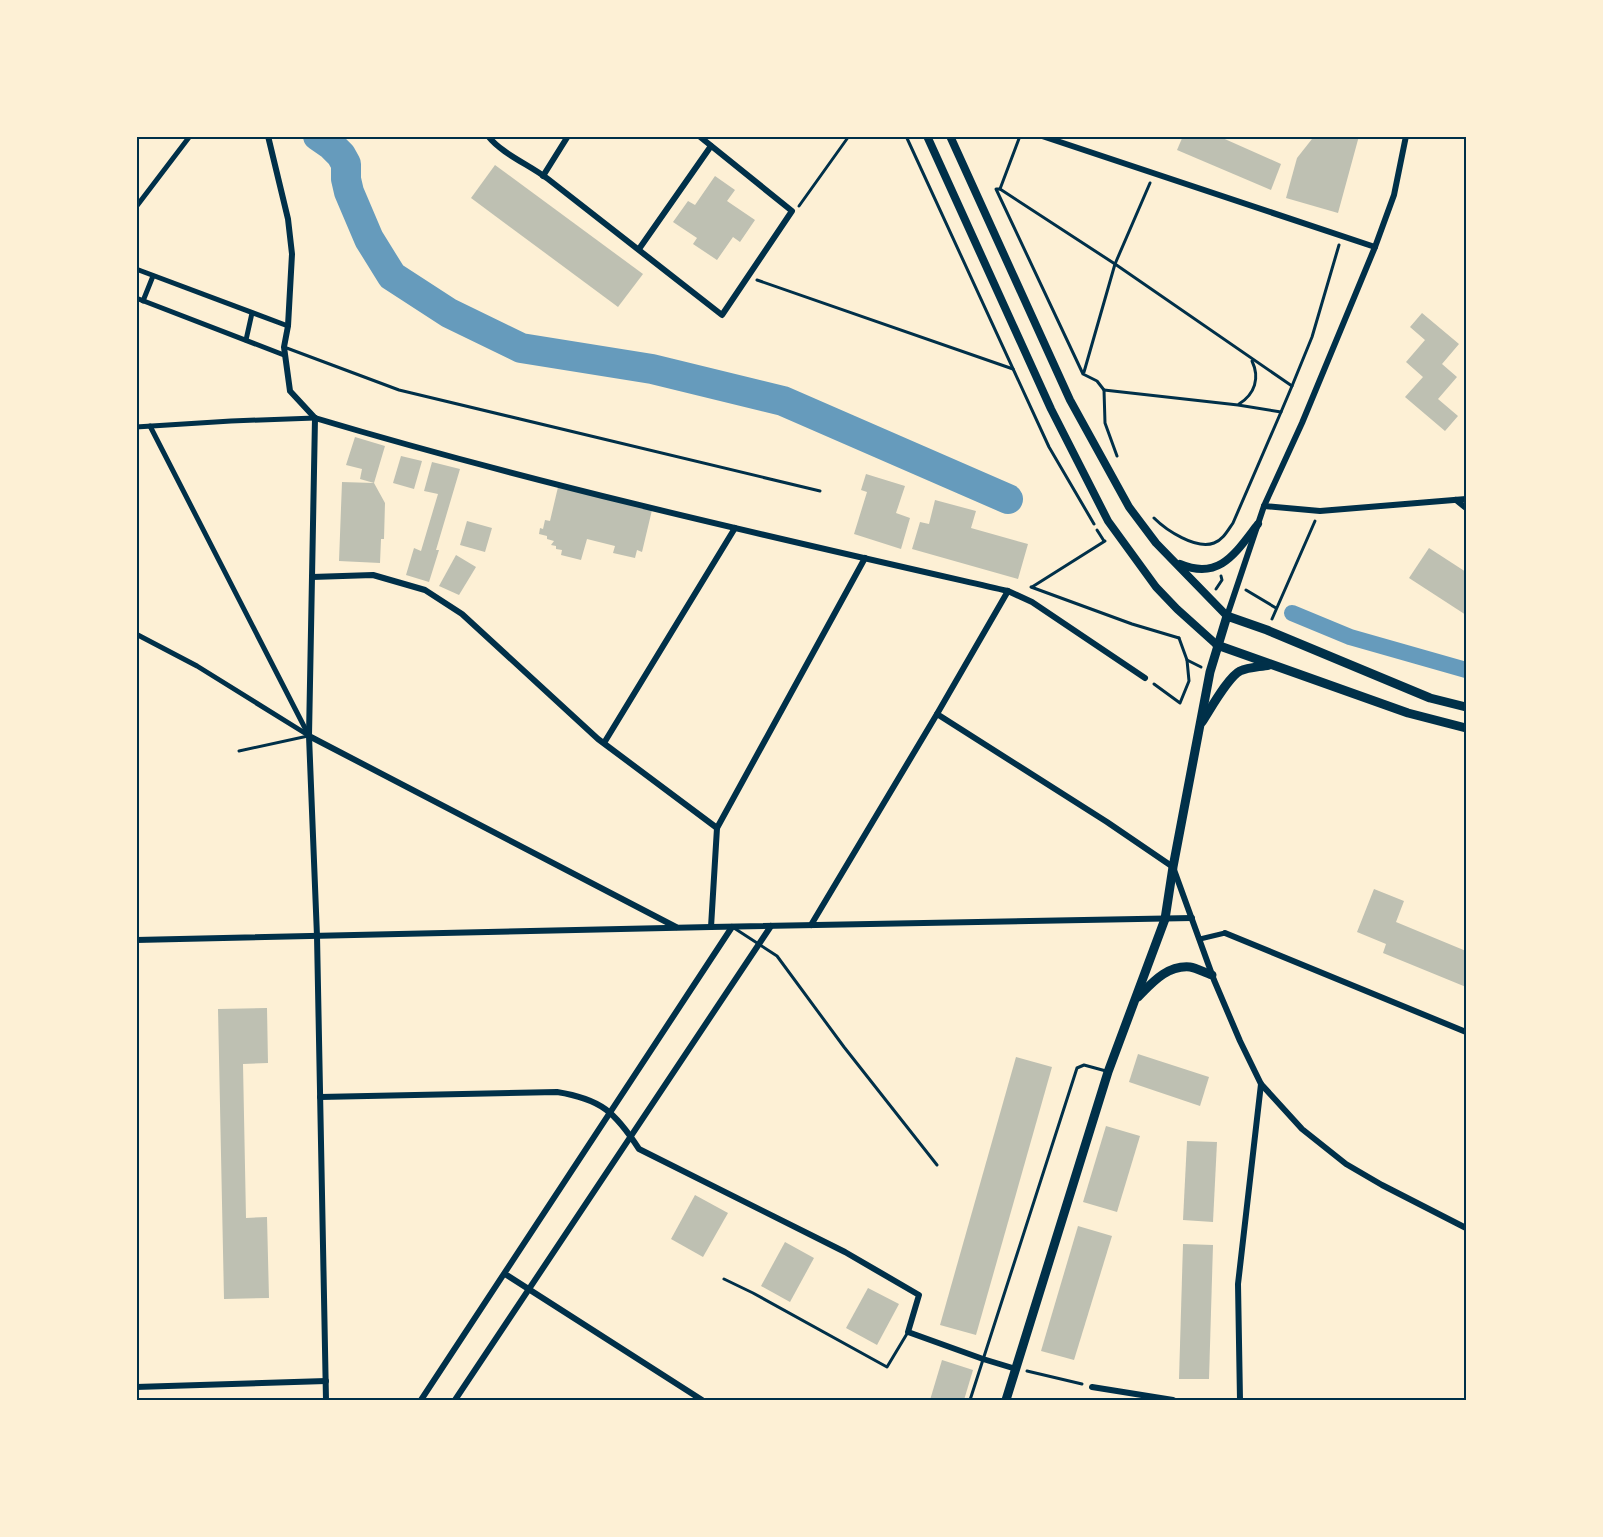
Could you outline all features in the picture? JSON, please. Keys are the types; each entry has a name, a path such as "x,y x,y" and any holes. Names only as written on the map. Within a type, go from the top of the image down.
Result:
{"main road":[{"path":"1006,1401 1108,1071 1165,919 1210,672 1227,616 1267,630 1430,698 1467,707"},
{"path":"1217,645 1408,713 1467,728"},
{"path":"1199,727 1230,680 1239,671 1272,665"},
{"path":"1134,1001 1159,976 1175,969 1190,967 1212,975"}],"street":[{"path":"136,207 190,136"},
{"path":"268,136 288,219 292,254 288,326 284,351 290,391 315,418 309,736 317,936 326,1401"},
{"path":"488,136 501,148 543,176 639,249 722,315 792,211 699,136"},
{"path":"543,176 568,136"},
{"path":"927,136 1051,409 1108,521 1156,587 1217,645"},
{"path":"950,136 1070,400 1129,507 1156,543 1227,616 1264,506 1302,423 1375,247 1394,195 1406,136"},
{"path":"1042,136 1375,247"},
{"path":"639,249 711,146"},
{"path":"136,269 288,326"},
{"path":"144,301 153,276"},
{"path":"136,298 246,340 284,351"},
{"path":"246,340 252,313"},
{"path":"136,427 315,418 407,446 735,528 1008,591 1032,602 1145,678"},
{"path":"150,426 309,736"},
{"path":"1264,506 1320,511 1467,499"},
{"path":"1456,500 1467,508"},
{"path":"1175,563 1201,570 1222,564 1233,556 1258,524"},
{"path":"604,743 735,528"},
{"path":"711,927 717,828 865,558"},
{"path":"312,577 373,576 424,590 462,614 604,743 717,828"},
{"path":"811,925 1008,591"},
{"path":"136,634 197,666 309,736 678,928"},
{"path":"937,714 1107,822 1173,867 1212,975 1261,1084 1302,1129 1346,1164 1467,1228"},
{"path":"136,940 1192,918"},
{"path":"455,1401 771,926"},
{"path":"421,1401 732,927"},
{"path":"1200,939 1225,933 1467,1032"},
{"path":"1240,1401 1238,1284 1261,1084"},
{"path":"320,1097 556,1092 598,1103 611,1113 639,1149 845,1252 919,1295 908,1332 1016,1369"},
{"path":"505,1274 702,1401"},
{"path":"136,1387 326,1381"},
{"path":"1092,1386 1173,1401"}],"lane":[{"path":"284,351 399,390 820,491"},
{"path":"239,751 309,736"},
{"path":"732,927 777,956 844,1047 937,1165"},
{"path":"970,1401 1077,1068 1084,1065 1108,1071"},
{"path":"724,1279 887,1367 908,1332"}],"path":[{"path":"792,211 799,205 849,136"},
{"path":"906,136 1048,447 1104,541"},
{"path":"1020,136 1000,189 996,189 1083,374 1097,381 1104,390 1105,423 1117,459"},
{"path":"1083,374 1115,264 1152,177"},
{"path":"1000,189 1115,264 1292,386"},
{"path":"1149,513 1165,528 1183,538 1201,544 1213,544 1224,536 1233,523 1312,338 1340,243"},
{"path":"747,277 1013,369"},
{"path":"1238,405 1249,398 1257,374 1254,362 1247,356"},
{"path":"1104,390 1281,412"},
{"path":"1018,596 1116,533"},
{"path":"1222,580 1238,585 1277,608"},
{"path":"1031,587 1132,624 1179,638"},
{"path":"1145,678 1180,703 1189,681 1187,660"},
{"path":"1016,1369 1092,1386"}],"building":[{"path":"1183,136 1218,136 1281,164 1271,190 1177,150"},
{"path":"1316,136 1359,136 1338,213 1286,198 1297,158"},
{"path":"495,165 643,274 618,307 471,198"},
{"path":"715,176 735,190 727,201 755,220 740,242 733,237 717,260 693,244 697,238 673,222 688,201 695,205"},
{"path":"1422,313 1459,344 1442,364 1457,377 1438,399 1458,416 1445,431 1405,397 1423,377 1406,362 1425,340 1410,327"},
{"path":"355,437 385,446 374,483 360,479 362,469 346,465"},
{"path":"401,456 422,461 414,489 393,483"},
{"path":"432,462 460,469 429,582 406,575 414,548 421,551 438,494 424,491"},
{"path":"866,474 905,486 896,513 910,518 901,549 854,534 867,492 861,490"},
{"path":"342,482 374,483 385,503 384,539 381,539 380,563 339,561"},
{"path":"558,487 652,510 642,552 637,550 635,558 613,553 615,546 587,539 581,560 561,555 562,550 551,545 554,541 539,534 545,520 550,521"},
{"path":"935,500 976,511 971,528 1028,544 1018,579 912,549 920,522 929,524"},
{"path":"467,521 492,528 485,552 460,545"},
{"path":"1429,548 1466,572 1466,615 1409,578"},
{"path":"456,555 476,567 459,595 439,586"},
{"path":"1374,889 1404,901 1396,922 1466,951 1466,987 1383,953 1386,944 1357,932"},
{"path":"267,1008 268,1063 243,1064 246,1218 267,1217 269,1298 224,1299 218,1009"},
{"path":"1138,1054 1209,1077 1200,1106 1129,1082"},
{"path":"1016,1057 1052,1067 976,1335 940,1325"},
{"path":"1106,1126 1140,1136 1117,1212 1083,1202"},
{"path":"1187,1141 1217,1142 1213,1222 1183,1220"},
{"path":"695,1195 728,1213 703,1257 671,1239"},
{"path":"1078,1226 1112,1236 1074,1360 1041,1351"},
{"path":"785,1242 814,1258 790,1302 761,1286"},
{"path":"1183,1244 1213,1245 1209,1379 1179,1379"},
{"path":"868,1288 899,1304 877,1345 846,1328"},
{"path":"942,1360 973,1370 964,1400 930,1400"}],"waterway":[{"path":"318,136 331,145 346,164 349,192 369,239 392,276 449,313 521,348 652,369 783,401 1008,499"},
{"path":"1292,613 1350,637 1466,670"}]}
